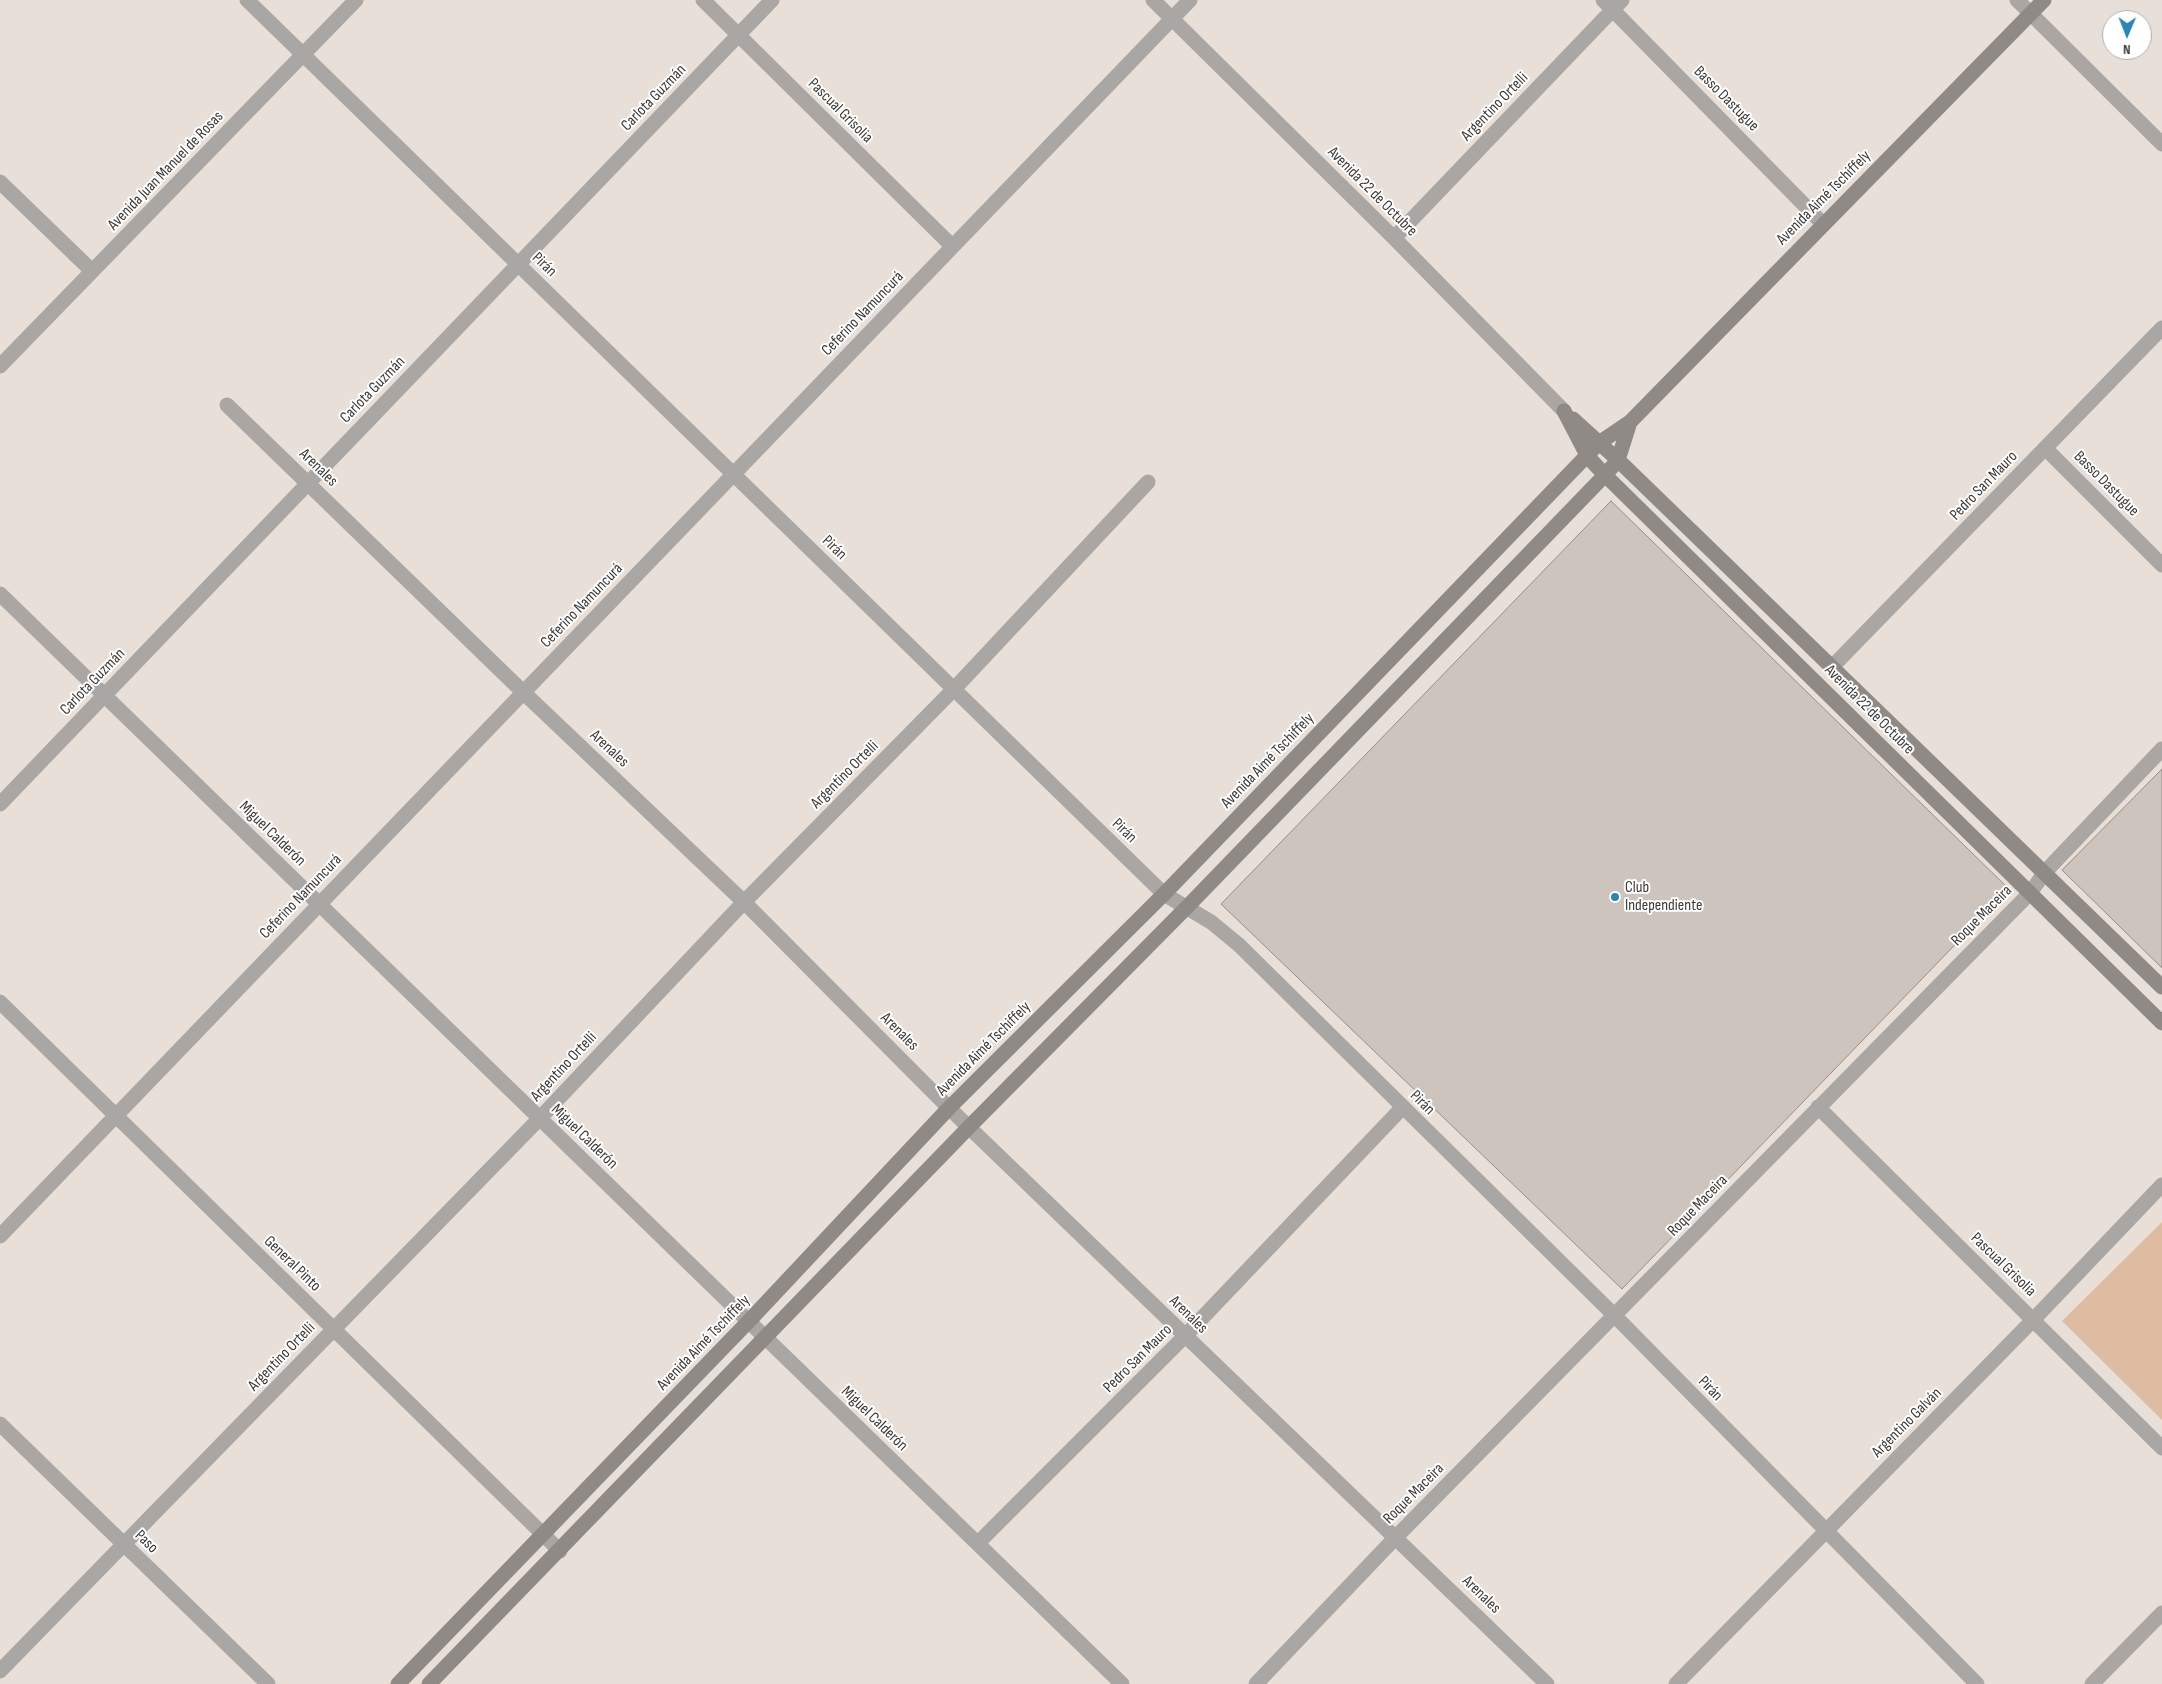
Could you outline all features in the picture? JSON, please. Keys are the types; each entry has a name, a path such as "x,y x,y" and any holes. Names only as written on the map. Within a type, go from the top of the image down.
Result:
{"main road":[{"name":"Avenida Aimé Tschiffely","path":"398,1684 544,1535 950,1108 1164,894 1599,443 1630,422 2044,0"},
{"name":"Avenida 22 de Octubre","path":"1564,411 1618,460 2162,987"},
{"name":"Avenida 22 de Octubre","path":"1564,411 1588,456 1605,475 2162,1022"},
{"path":"429,1684 970,1126 1188,907 1605,475 1618,460 1630,422"}],"street":[{"name":"Pirán","path":"247,0 1164,894 1188,907 1239,945 1614,1316 1977,1684"},
{"name":"Avenida Juan Manuel de Rosas","path":"0,366 356,0"},
{"name":"Pascual Grisolia","path":"703,0 952,246"},
{"name":"Carlota Guzmán","path":"0,804 772,0"},
{"name":"Avenida 22 de Octubre","path":"1153,0 1394,238 1564,411"},
{"name":"Ceferino Namuncurá","path":"0,1236 1190,0"},
{"path":"2017,0 2162,144"},
{"name":"Basso Dastugue","path":"1612,3 1823,224"},
{"name":"Argentino Ortelli","path":"1394,238 1612,3"},
{"path":"0,182 92,271"},
{"name":"Pedro San Mauro","path":"1831,668 2162,328"},
{"name":"Arenales","path":"227,404 523,692 744,902 950,1108 1184,1337 1396,1537 1547,1684"},
{"name":"Basso Dastugue","path":"2046,449 2162,565"},
{"name":"Argentino Ortelli","path":"0,1671 540,1118 744,902 954,689 1148,482"},
{"name":"Miguel Calderón","path":"0,594 1122,1684"},
{"name":"Roque Maceira","path":"1256,1684 1396,1537 2030,892 2045,872 2162,750"},
{"name":"General Pinto","path":"0,1002 560,1551"},
{"name":"Pascual Grisolia","path":"1818,1107 2034,1319 2162,1448"},
{"name":"Pedro San Mauro","path":"978,1543 1184,1337 1402,1108"},
{"name":"Argentino Galván","path":"1676,1684 2034,1319 2162,1185"},
{"name":"Paso","path":"0,1424 268,1684"},
{"path":"2092,1684 2162,1613"}],"shaded area":[{"path":"2162,1222 2162,1420 2062,1321"}],"building":[{"name":"Club Independiente","path":"1611,501 2009,889 1622,1289 1221,904"},
{"path":"2162,769 2162,968 2062,870"}],"place":[{"name":"Club Independiente","path":"1615,897"}]}
